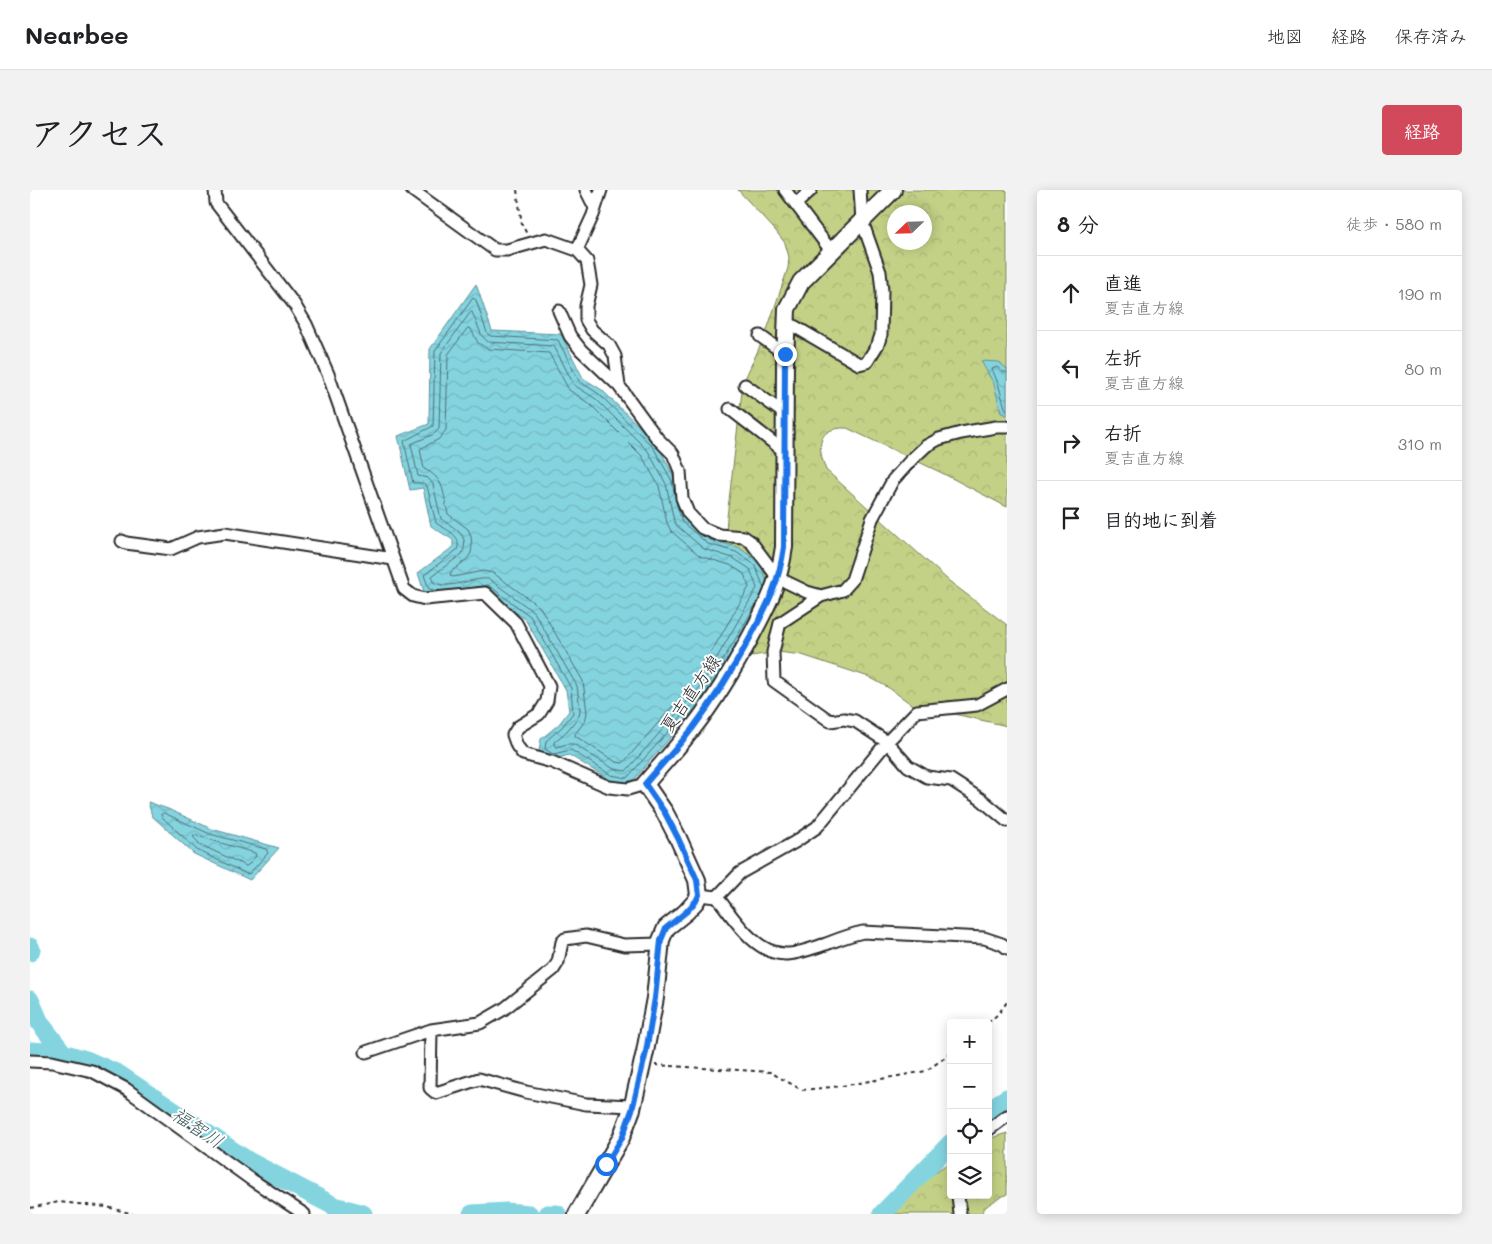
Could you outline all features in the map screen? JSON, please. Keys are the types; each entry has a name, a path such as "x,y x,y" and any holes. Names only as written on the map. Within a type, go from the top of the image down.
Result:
{"main road":[{"name":"夏吉直方線","path":"645,784 692,729 717,693 740,657 769,603 778,578 784,547 784,414 787,309 801,282 893,190"},
{"path":"577,1214 622,1138 633,1106 655,998 660,944 666,928 686,912 699,895 697,880 678,838 665,813 645,784"}],"street":[{"path":"215,190 216,203 294,304 306,324 328,374 404,589 413,596 425,599 485,593 516,623 549,686 546,701 539,714 518,727 513,735 517,746 523,754 552,762 609,787 628,789 645,784"},
{"path":"412,190 495,250 507,250 546,239 577,250 587,262 591,285 586,306 586,320 592,330 609,345 615,356 619,386"},
{"path":"586,190 595,208"},
{"path":"577,250 601,190"},
{"path":"785,190 832,252"},
{"path":"796,204 810,190"},
{"path":"787,322 859,364 867,362 878,344 881,335 882,291 880,272 862,222 860,190"},
{"path":"559,311 570,336 581,350 619,386 657,438 673,454 680,471 682,498 688,513 702,528 719,535 744,536 751,542 778,578 807,592 821,596"},
{"path":"760,336 785,354"},
{"path":"745,385 784,414"},
{"path":"730,409 784,451"},
{"path":"1007,427 961,433 939,439 926,446 911,460 893,480 872,519 852,580 843,590 821,596 780,623 773,652 774,681 830,721 844,719 855,721 887,742 908,766 926,777 951,780 982,800 1007,821"},
{"path":"122,541 171,549 198,537 225,533 393,559"},
{"path":"717,897 740,873 817,827 887,742 917,711 977,705 1007,689"},
{"path":"699,895 717,897 748,937 774,952 787,955 826,944 846,935 863,932 984,938 1002,944 1007,948"},
{"path":"366,1052 431,1030 480,1023 504,1009 553,970 558,962 562,942 565,939 586,936 624,945 660,944"},
{"path":"431,1030 430,1088 436,1093 479,1079 526,1092 586,1104 633,1106"},
{"path":"30,1061 52,1062 92,1072 126,1089 252,1180 304,1214"},
{"path":"992,1127 1007,1116"},
{"path":"958,1199 960,1214"}],"path":[{"path":"518,190 522,225 532,243"},
{"path":"992,1019 1007,1002"},
{"path":"643,1064 770,1072 802,1090 842,1086 926,1071 947,1056"},
{"path":"30,1208 59,1202 107,1206 133,1214"}],"green space":[{"path":"738,190 1007,190 1007,507 942,473 847,428 829,431 824,435 821,454 826,470 949,581 1007,625 1007,726 911,704 889,688 869,677 802,655 778,652 738,658 722,597 727,517 743,383 766,333 788,268 789,257 785,243"},
{"path":"1007,1133 1007,1194 989,1205 981,1214 889,1214 918,1186 947,1164 947,1199 992,1199 992,1138"}],"water":[{"path":"476,284 492,331 561,334 583,378 602,390 657,444 676,480 685,518 710,540 738,547 760,562 770,590 709,693 630,784 610,780 569,755 551,760 539,751 541,739 559,724 569,711 566,690 525,619 485,590 425,595 418,573 453,547 453,540 431,526 423,488 410,490 398,436 429,424 430,349"},
{"path":"981,361 999,362 1007,369 1007,415 1001,413 994,384"},
{"path":"148,802 212,829 279,848 250,880 194,854 152,816"}],"waterway":[{"path":"30,947 30,952"},
{"path":"30,1000 40,1023 63,1053"},
{"name":"福智川","path":"30,1051 63,1053 86,1060 118,1074 248,1161 334,1206 363,1214"},
{"name":"福智川","path":"990,1109 1007,1098"},
{"name":"福智川","path":"882,1214 947,1147"},
{"name":"福智川","path":"472,1214 506,1212 529,1214"},
{"name":"福智川","path":"547,1214 557,1214"}],"route":[{"path":"606,1164 622,1138 632,1110 646,1052 655,998 661,940 666,928 686,912 699,895 697,880 678,838 665,813 645,784 692,729 740,657 769,603 780,571 784,547 785,354"}]}
